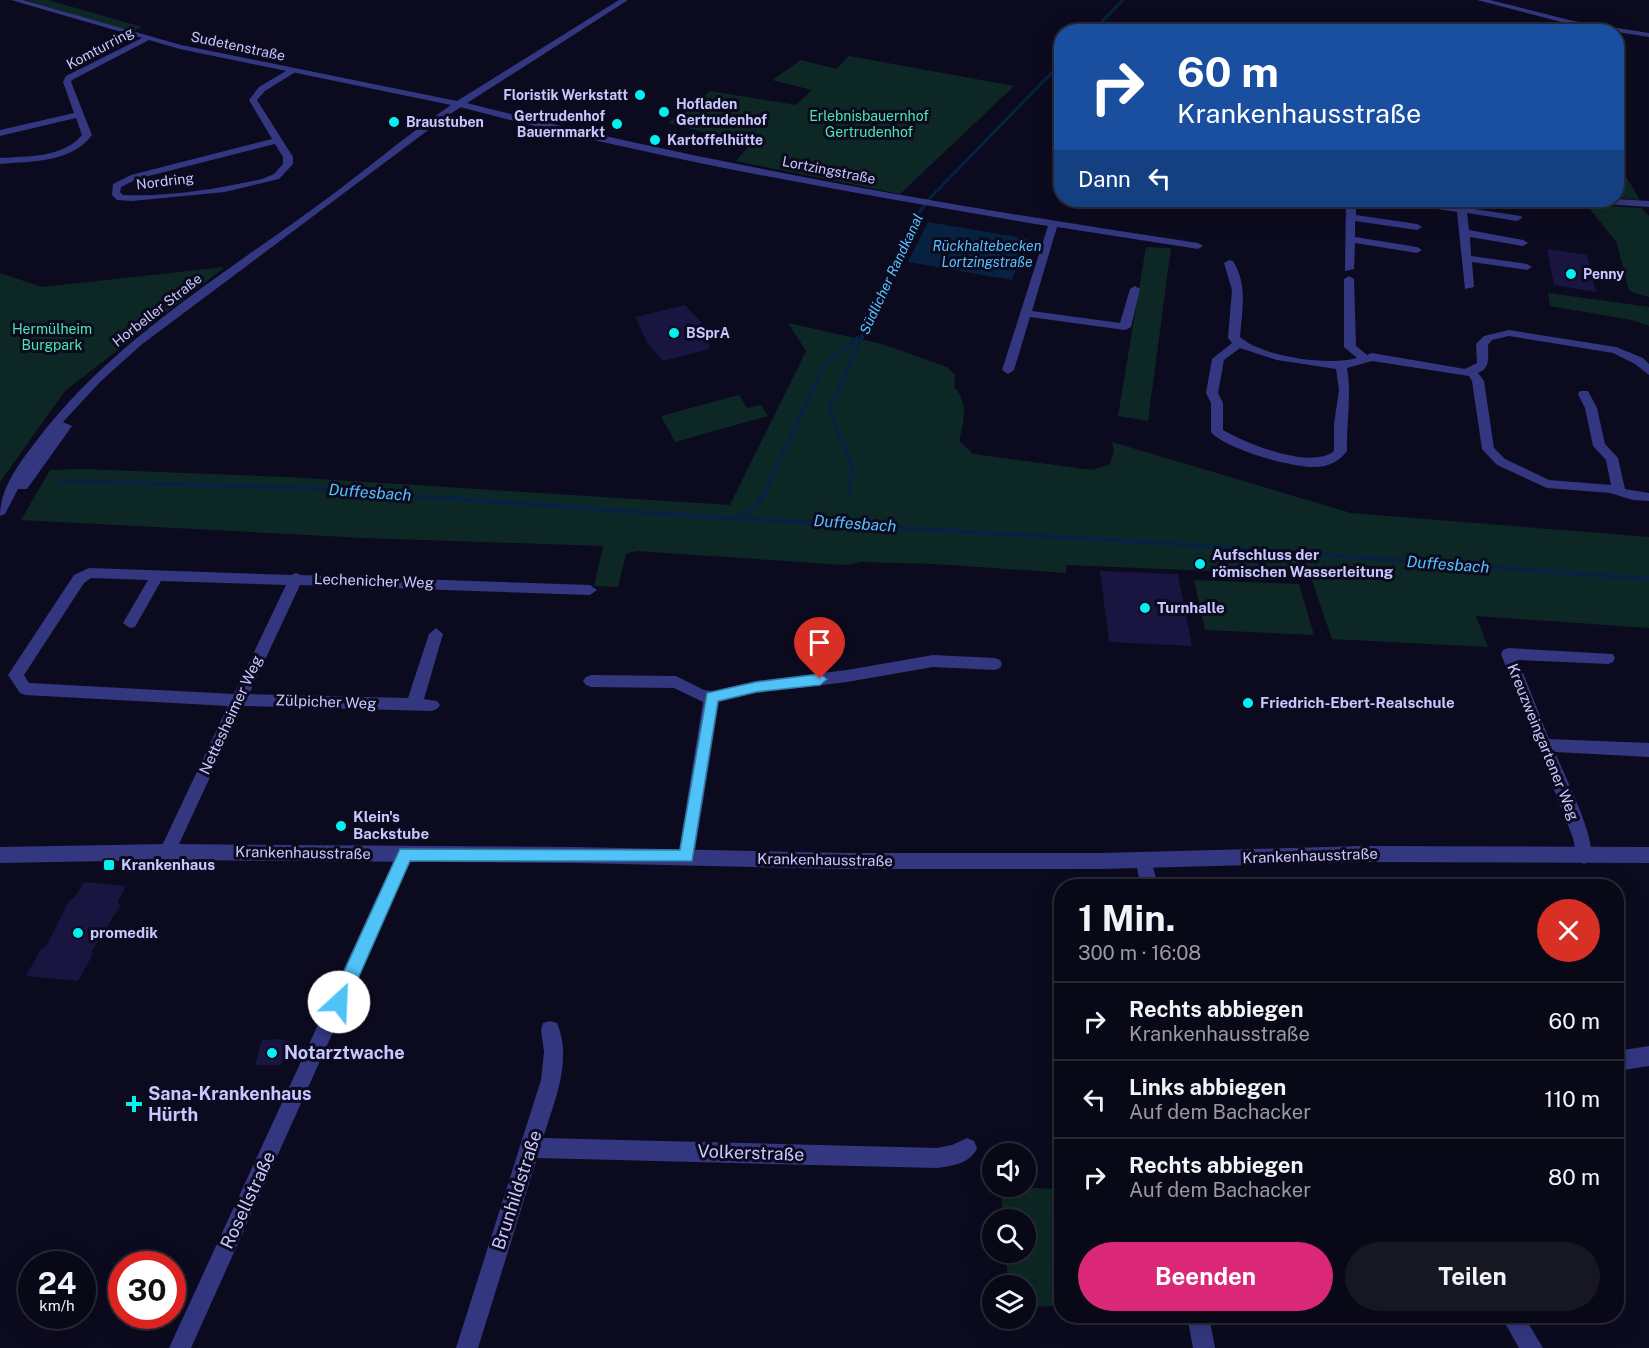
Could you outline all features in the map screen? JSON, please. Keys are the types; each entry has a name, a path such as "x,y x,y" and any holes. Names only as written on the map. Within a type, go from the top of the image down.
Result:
{"street":[{"name":"Sudetenstraße","path":"15,0 147,39 291,71 459,104"},
{"name":"Horbeller Straße","path":"0,512 55,439 90,398 128,361 303,227 313,213 459,104 624,0"},
{"path":"1480,0 1579,24"},
{"path":"1624,31 1649,35"},
{"name":"Komturring","path":"0,161 58,153 76,147 87,135 69,89 69,78 147,39"},
{"name":"Nordring","path":"278,140 134,177 116,186 115,193 120,198 145,198 266,182 282,172 288,164 288,157 278,140 253,100 262,89 291,71"},
{"name":"Lortzingstraße","path":"459,104 639,146 938,204 1053,225 1198,246"},
{"path":"0,134 79,115"},
{"path":"1624,202 1649,204"},
{"path":"1351,207 1350,347 1364,358"},
{"path":"1452,207 1518,218"},
{"path":"1475,207 1476,211"},
{"path":"1462,209 1466,233 1469,287"},
{"path":"1351,217 1417,227"},
{"path":"1008,370 1053,225"},
{"path":"1466,233 1523,243"},
{"path":"1350,239 1417,250"},
{"path":"1467,258 1527,267"},
{"path":"1229,263 1236,273 1238,288 1234,338 1238,344 1250,350 1341,366 1364,358 1472,372 1480,368 1483,363 1482,344 1488,338 1509,333 1616,350 1639,361 1649,371"},
{"path":"1026,313 1125,327 1135,289"},
{"path":"1238,344 1218,359 1212,393 1217,403 1217,432 1230,440 1306,462 1328,460 1341,451 1340,424 1345,390 1341,366"},
{"path":"1472,372 1478,381 1488,449 1491,455 1516,470 1547,484 1619,491 1633,496 1649,497"},
{"path":"1584,394 1591,408 1599,446 1612,458 1619,491"},
{"name":"Lechenicher Weg","path":"238,700 25,689 18,682 16,675 80,579 90,573 590,590"},
{"path":"130,623 157,576"},
{"name":"Nettesheimer Weg","path":"167,852 296,579"},
{"path":"414,705 436,634"},
{"name":"Kreuzweingartener Weg","path":"1584,856 1581,838 1508,654 1608,658"},
{"path":"591,681 676,682 701,696 712,697 756,687 847,676 933,661 995,664"},
{"path":"686,856 712,697"},
{"name":"Zülpicher Weg","path":"238,700 432,705"},
{"path":"1545,745 1649,750"},
{"name":"Krankenhausstraße","path":"0,855 167,852 686,856 845,861 1144,861 1362,854 1649,855"},
{"name":"Rosellstraße","path":"180,1348 405,854"},
{"path":"1144,861 1148,879"},
{"name":"Brunhildstraße","path":"467,1348 532,1148 551,1080 554,1052 550,1030"},
{"path":"1624,1060 1649,1056"},
{"name":"Volkerstraße","path":"532,1148 938,1158 955,1155 967,1148"},
{"path":"1199,1323 1204,1348"},
{"path":"1516,1323 1532,1348"}],"green space":[{"path":"25,0 48,0 142,27 131,32"},
{"name":"Erlebnisbauernhof Gertrudenhof","path":"849,56 1014,86 900,194 736,161 751,144 668,123 710,91 796,105 812,90 772,80 801,60 836,69"},
{"path":"1624,173 1640,200 1624,199"},
{"path":"1588,207 1641,208 1649,216 1649,297 1629,291 1617,243"},
{"path":"1146,247 1171,248 1148,421 1118,416"},
{"name":"Hermülheim Burgpark","path":"225,267 65,391 0,482 0,273 42,287"},
{"path":"1548,293 1649,307 1649,326 1632,320 1550,306"},
{"path":"788,323 882,344 947,367 955,375 954,387 962,399 964,419 959,441 973,454 1092,470 1110,464 1114,451 1112,442 1351,513 1649,537 1649,628 1476,616 1488,647 1332,639 1310,575 1066,565 1066,573 935,564 861,562 846,565 636,551 626,554 618,587 594,586 603,546 364,538 21,520 50,470 83,469 288,477 730,505 806,351"},
{"path":"739,395 747,408 761,405 768,416 675,442 661,416"},
{"path":"1194,580 1299,584 1314,635 1205,630"},
{"path":"1036,1188 1054,1189 1054,1306 1036,1307 1036,1275 1007,1275 1007,1263 1036,1263 1036,1209 1002,1209 1002,1197 1036,1197"}],"water":[{"name":"Rückhaltebecken Lortzingstraße","path":"928,222 1028,239 1012,280 908,262"}],"building":[{"name":"Penny","path":"1547,249 1587,255 1596,292 1554,285"},
{"name":"BSprA","path":"685,305 702,323 710,349 663,361 648,344 635,317"},
{"name":"Turnhalle","path":"1100,571 1178,574 1192,646 1109,642"},
{"name":"promedik","path":"84,882 126,886 118,901 120,906 92,951 93,954 78,981 26,976 41,949 46,947 69,901 75,897"},
{"name":"Notarztwache","path":"280,1039 292,1042 281,1065 255,1065 262,1040"}],"waterway":[{"name":"Südlicher Randkanal","path":"1100,24 1123,0"},
{"name":"Südlicher Randkanal","path":"916,217 929,199 1054,70"},
{"name":"Südlicher Randkanal","path":"849,495 852,466 829,410 917,216"},
{"path":"761,500 825,363 857,338"},
{"name":"Duffesbach","path":"60,481 306,488 468,500"},
{"name":"Duffesbach","path":"447,498 662,514 1178,544 1649,579"},
{"path":"739,516 752,510 761,498"}],"place":[{"name":"Floristik Werkstatt","path":"640,95"},
{"name":"Hofladen Gertrudenhof","path":"664,112"},
{"name":"Braustuben","path":"394,122"},
{"name":"Gertrudenhof Bauernmarkt","path":"617,124"},
{"name":"Kartoffelhütte","path":"655,140"},
{"name":"Penny","path":"1571,274"},
{"name":"BSprA","path":"674,333"},
{"name":"Aufschluss der römischen Wasserleitung","path":"1200,564"},
{"name":"Turnhalle","path":"1145,608"},
{"name":"Friedrich-Ebert-Realschule","path":"1248,703"},
{"name":"Klein's Backstube","path":"341,826"},
{"name":"Krankenhaus","path":"109,865"},
{"name":"promedik","path":"78,933"},
{"name":"Notarztwache","path":"272,1053"},
{"name":"Sana-Krankenhaus Hürth","path":"134,1104"}],"route":[{"path":"339,1002 405,854 686,856 712,697 756,687 820,679"}]}
